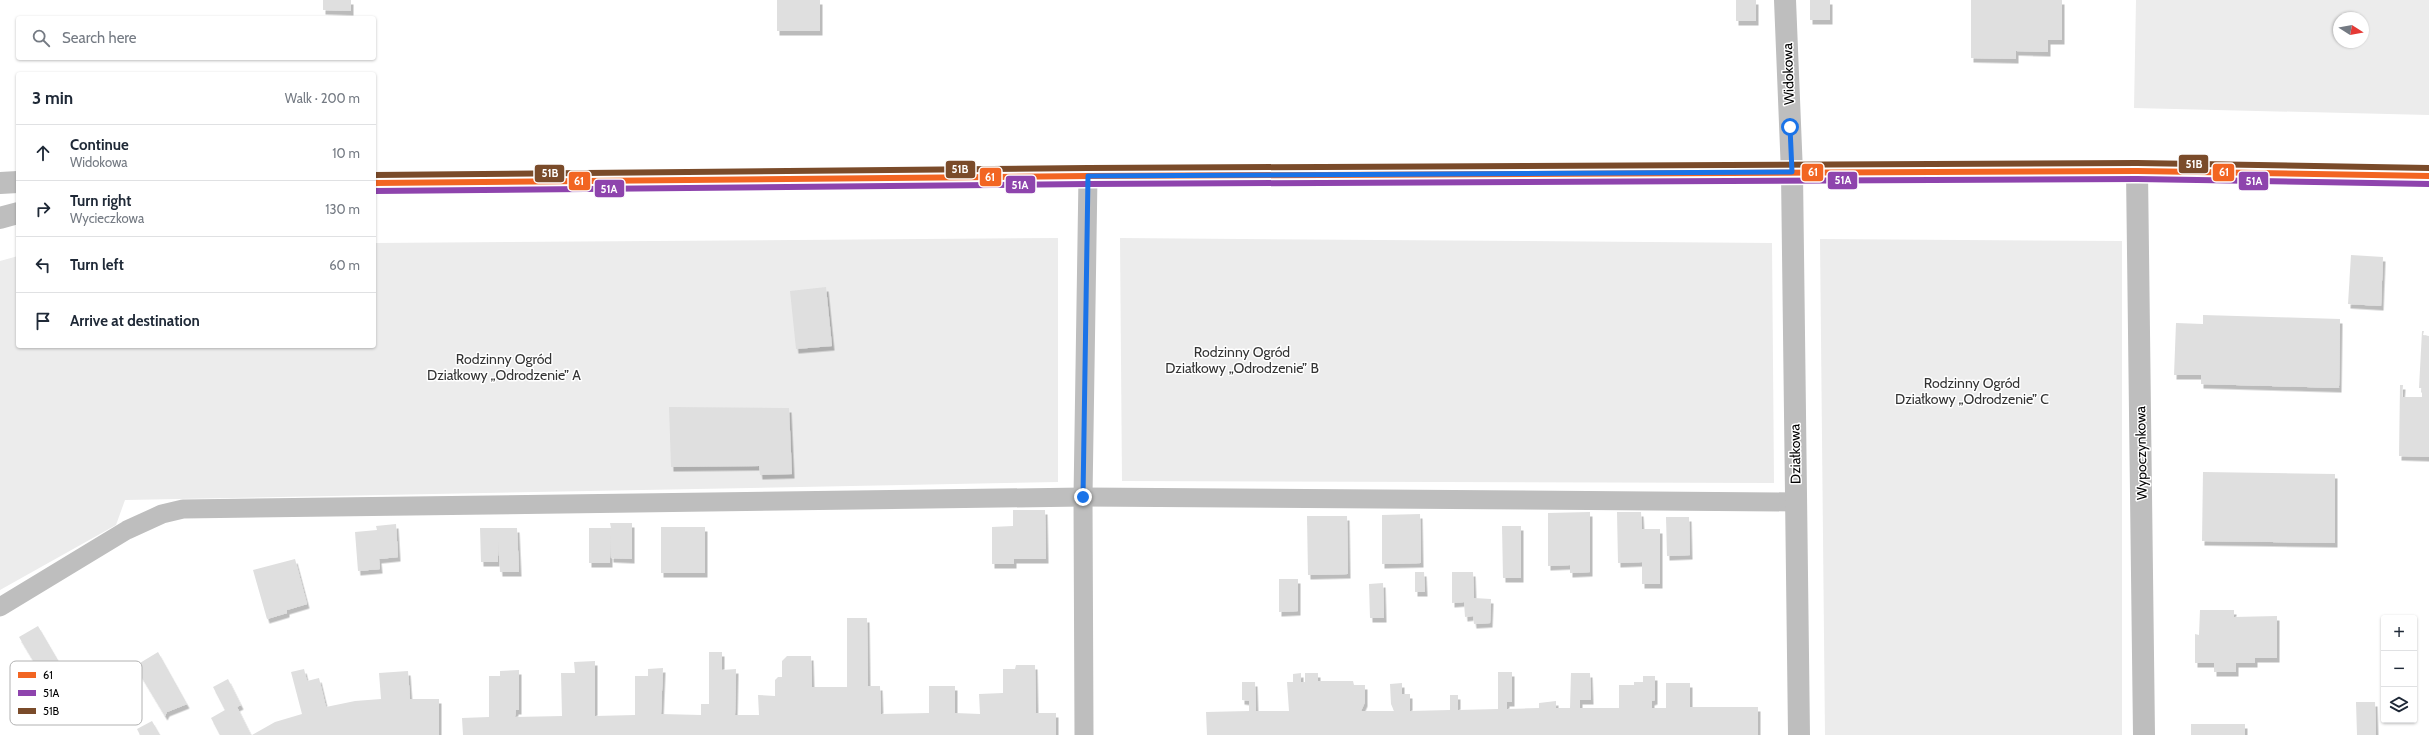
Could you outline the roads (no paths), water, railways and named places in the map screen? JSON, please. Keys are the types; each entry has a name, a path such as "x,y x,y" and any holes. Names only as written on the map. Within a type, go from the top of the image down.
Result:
{"street":[{"name":"Widokowa","path":"1785,0 1792,172"},
{"path":"376,183 1088,176 2137,170 2429,176"},
{"name":"Wypoczynkowa","path":"2137,170 2144,735"},
{"name":"Działkowa","path":"1792,172 1798,735"},
{"path":"0,183 16,182"},
{"path":"0,218 16,214"}],"lane":[{"path":"1084,735 1083,497 1088,176"},
{"path":"0,607 127,530 162,514 183,509 1083,497 1796,502"}],"park label":[{"name":"Rodzinny Ogród Działkowy „Odrodzenie” B","path":"1242,360"},
{"name":"Rodzinny Ogród Działkowy „Odrodzenie” A","path":"504,368"},
{"name":"Rodzinny Ogród Działkowy „Odrodzenie” C","path":"1972,392"}]}
